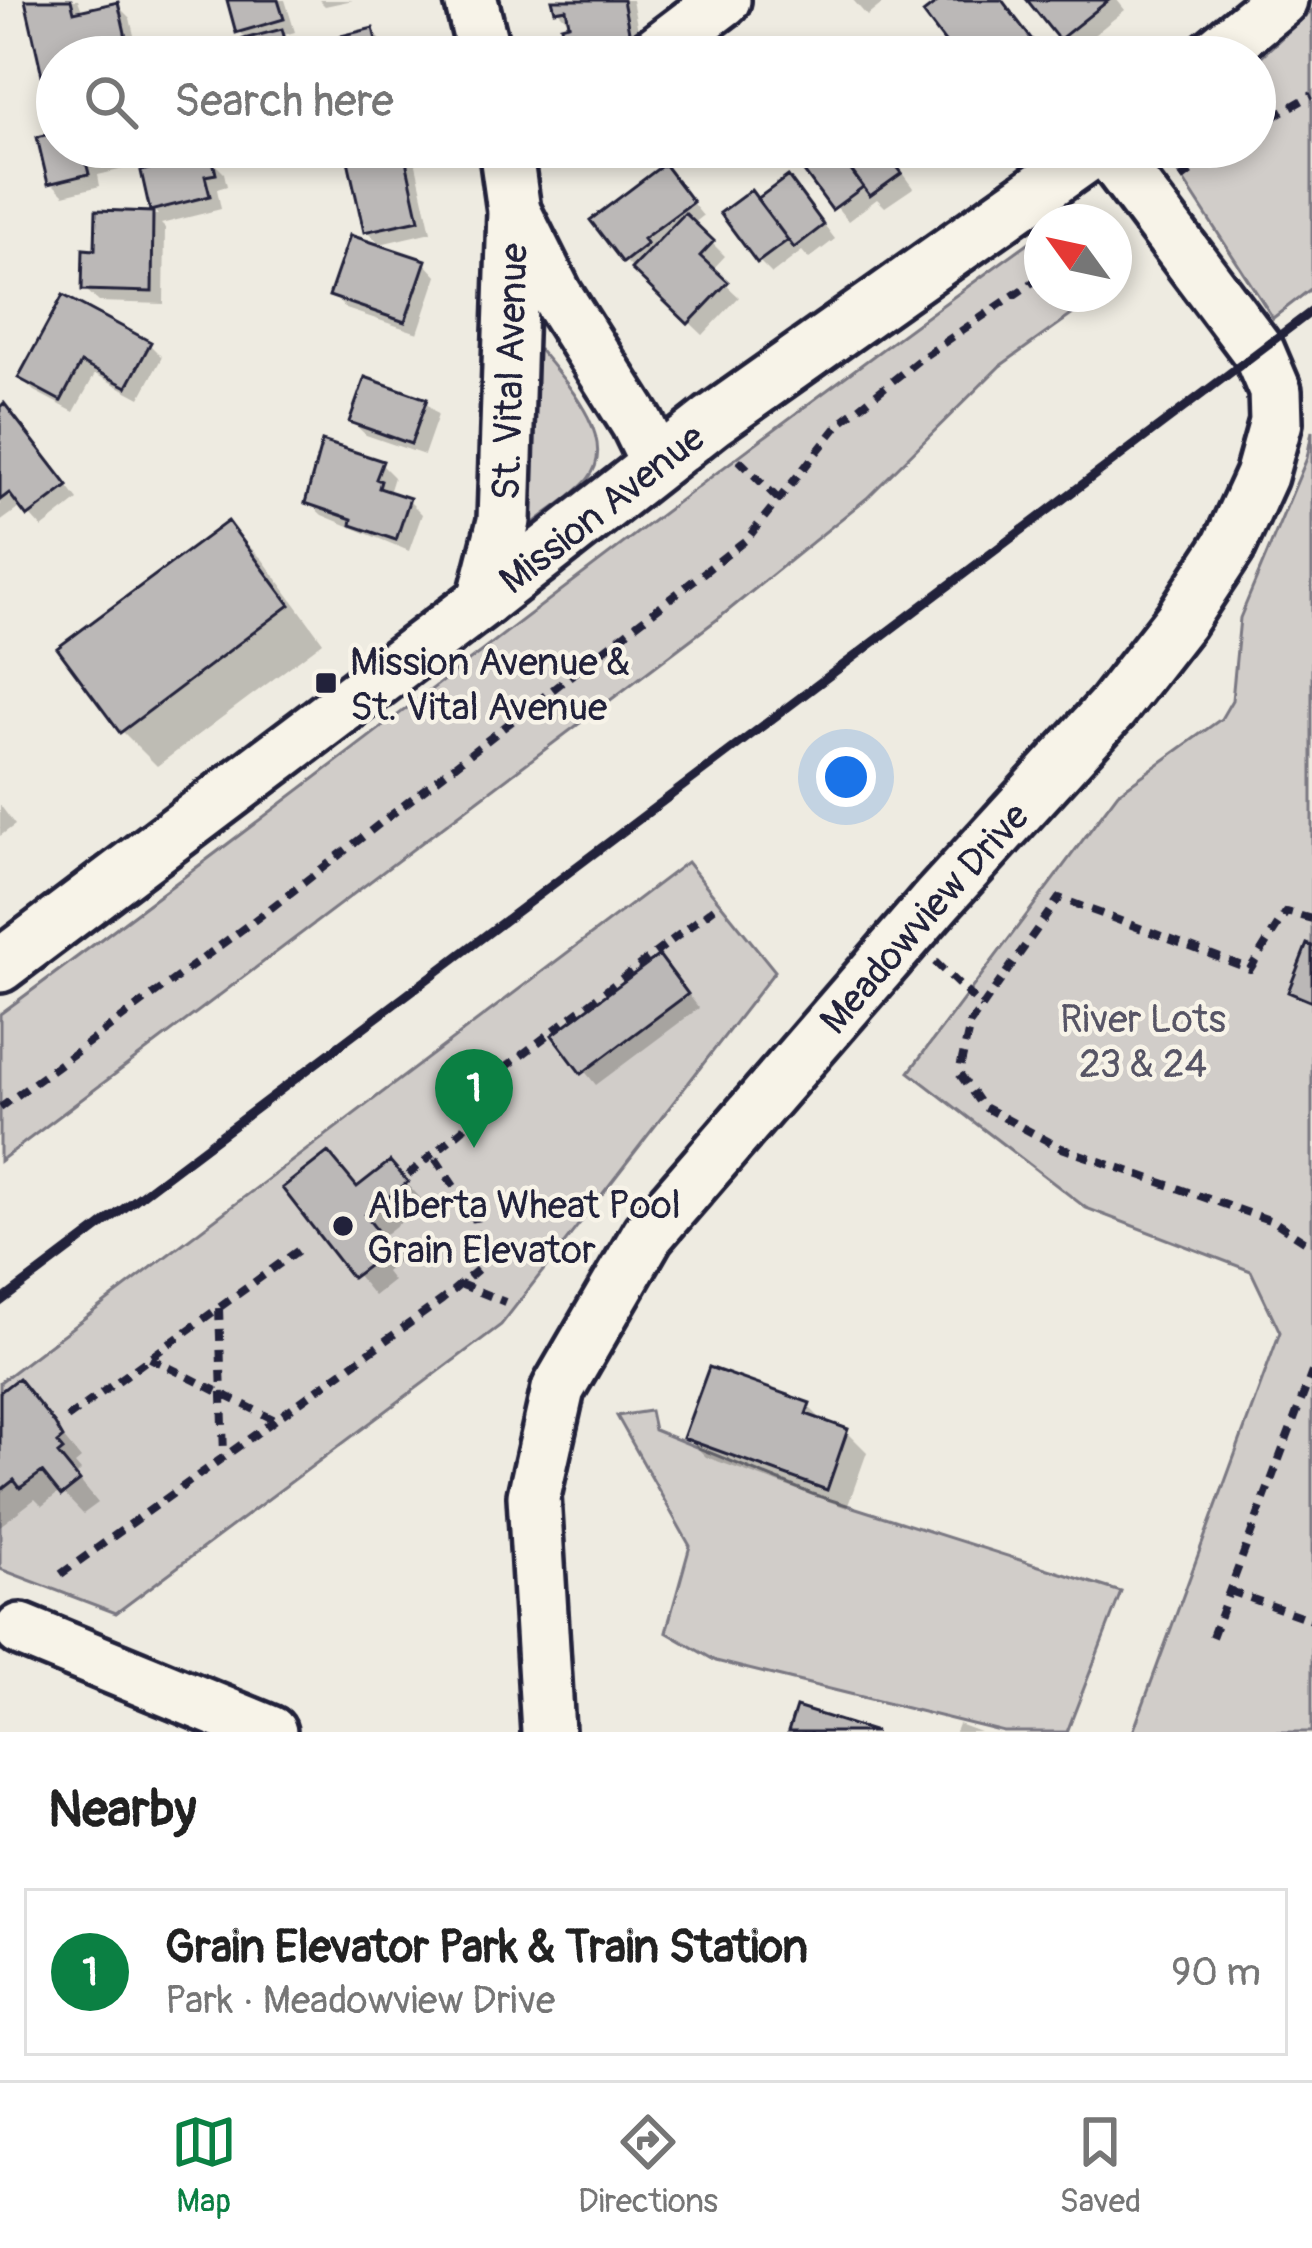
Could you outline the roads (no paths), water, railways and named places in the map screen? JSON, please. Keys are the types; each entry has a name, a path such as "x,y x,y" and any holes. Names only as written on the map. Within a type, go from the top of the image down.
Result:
{"street":[{"path":"471,0 480,36"},
{"path":"677,36 724,0"},
{"path":"1237,36 1281,0"},
{"name":"St. Vital Avenue","path":"484,600 504,521 514,211 509,168"},
{"name":"Mission Avenue","path":"0,966 484,600 656,462 1072,168"},
{"name":"Meadowview Drive","path":"548,1732 534,1496 559,1389 648,1234 907,934 1112,708 1180,621 1229,546 1294,417 1275,391 1258,351 1118,168"},
{"name":"St. Vital Avenue","path":"514,211 556,295 637,423 656,462"},
{"path":"21,1630 271,1732"}],"railway":[{"path":"0,1302 1312,311"}],"place":[{"name":"Mission Avenue & St. Vital Avenue","path":"326,683"},
{"name":"Grain Elevator Park & Train Station","path":"474,1148"},
{"name":"Alberta Wheat Pool Grain Elevator","path":"343,1226"}],"park label":[{"name":"River Lots 23 & 24","path":"1143,1040"}]}
